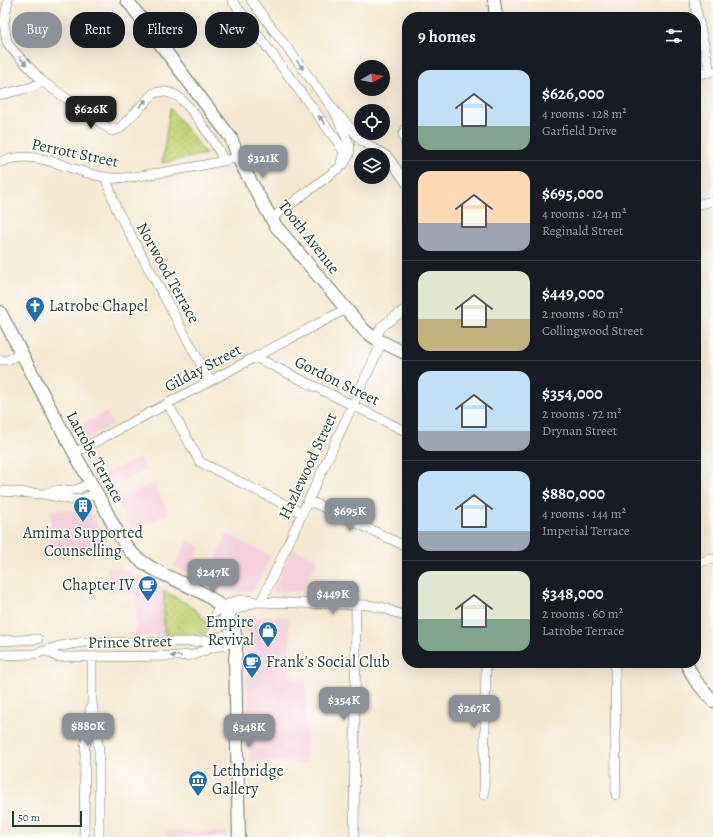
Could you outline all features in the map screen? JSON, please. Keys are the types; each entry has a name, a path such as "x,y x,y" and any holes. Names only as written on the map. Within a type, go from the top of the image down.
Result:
{"main road":[{"name":"Tooth Avenue","path":"127,0 230,136 239,157 271,219 365,331 379,341 402,352"},
{"path":"494,0 495,12"},
{"name":"Latrobe Terrace","path":"0,312 74,453 128,548 134,555 144,562 193,589 201,591 222,613"},
{"path":"222,613 232,638 235,659 239,837"},
{"path":"689,668 695,680 713,701"}],"street":[{"path":"8,0 4,23 7,42 42,81 112,131 119,129 154,93 160,91 175,95 182,100 197,119 218,148 224,161"},
{"path":"232,0 337,141 347,151"},
{"path":"251,0 334,110 365,143 390,159 402,177"},
{"path":"694,0 697,12"},
{"path":"701,28 712,72 701,74"},
{"path":"0,95 32,87 42,81"},
{"path":"271,219 339,167 347,151 348,139 334,110"},
{"name":"Perrott Street","path":"0,162 15,158 37,157 106,178 126,178 239,157"},
{"name":"Norwood Terrace","path":"106,178 116,208 210,381"},
{"path":"701,204 713,201"},
{"name":"Gilday Street","path":"74,453 254,357 346,310"},
{"name":"Hazlewood Street","path":"258,602 353,405 379,341 380,327 402,312"},
{"path":"0,360 8,360 21,354"},
{"name":"Gordon Street","path":"254,357 402,430"},
{"path":"168,404 200,462 302,513"},
{"path":"0,491 43,494 79,500 93,488"},
{"path":"308,500 401,544"},
{"path":"701,562 713,559"},
{"path":"222,613 236,600 251,600 258,602 356,605 384,608 402,615"},
{"path":"354,837 356,605"},
{"name":"Prince Street","path":"0,655 32,655 60,646 84,642 190,642 232,638"},
{"name":"Prince Street","path":"47,651 56,657 92,658 186,656 213,648 232,638"},
{"path":"0,641 38,639"},
{"name":"Prince Street","path":"190,642 213,648"},
{"path":"84,837 85,747 92,703 92,658"},
{"path":"484,795 486,668"},
{"path":"614,668 616,795"},
{"path":"92,703 98,740 99,837"}],"shaded area":[{"path":"106,412 113,424 84,440 77,427"},
{"path":"140,457 146,470 109,488 103,475"},
{"path":"153,482 169,513 133,532 117,501"},
{"path":"51,510 90,510 112,552 51,553"},
{"path":"227,534 271,556 254,592 218,591 204,584"},
{"path":"188,540 201,547 187,573 174,566"},
{"path":"293,549 318,560 302,591 272,592"},
{"path":"107,567 120,567 164,591 164,634 136,636 136,594 107,592"},
{"path":"245,617 289,617 291,679 306,679 306,763 250,761"},
{"path":"165,831 227,832 227,837 165,837"}],"green space":[{"path":"170,108 206,154 162,163"},
{"path":"164,591 190,606 206,621 209,628 205,634 164,634"}],"place":[{"name":"Latrobe Chapel","path":"35,323"},
{"name":"Amima Supported Counselling","path":"83,523"},
{"name":"Chapter IV","path":"148,602"},
{"name":"Empire Revival","path":"268,648"},
{"name":"Frank's Social Club","path":"252,679"},
{"name":"Lethbridge Gallery","path":"198,797"}]}
